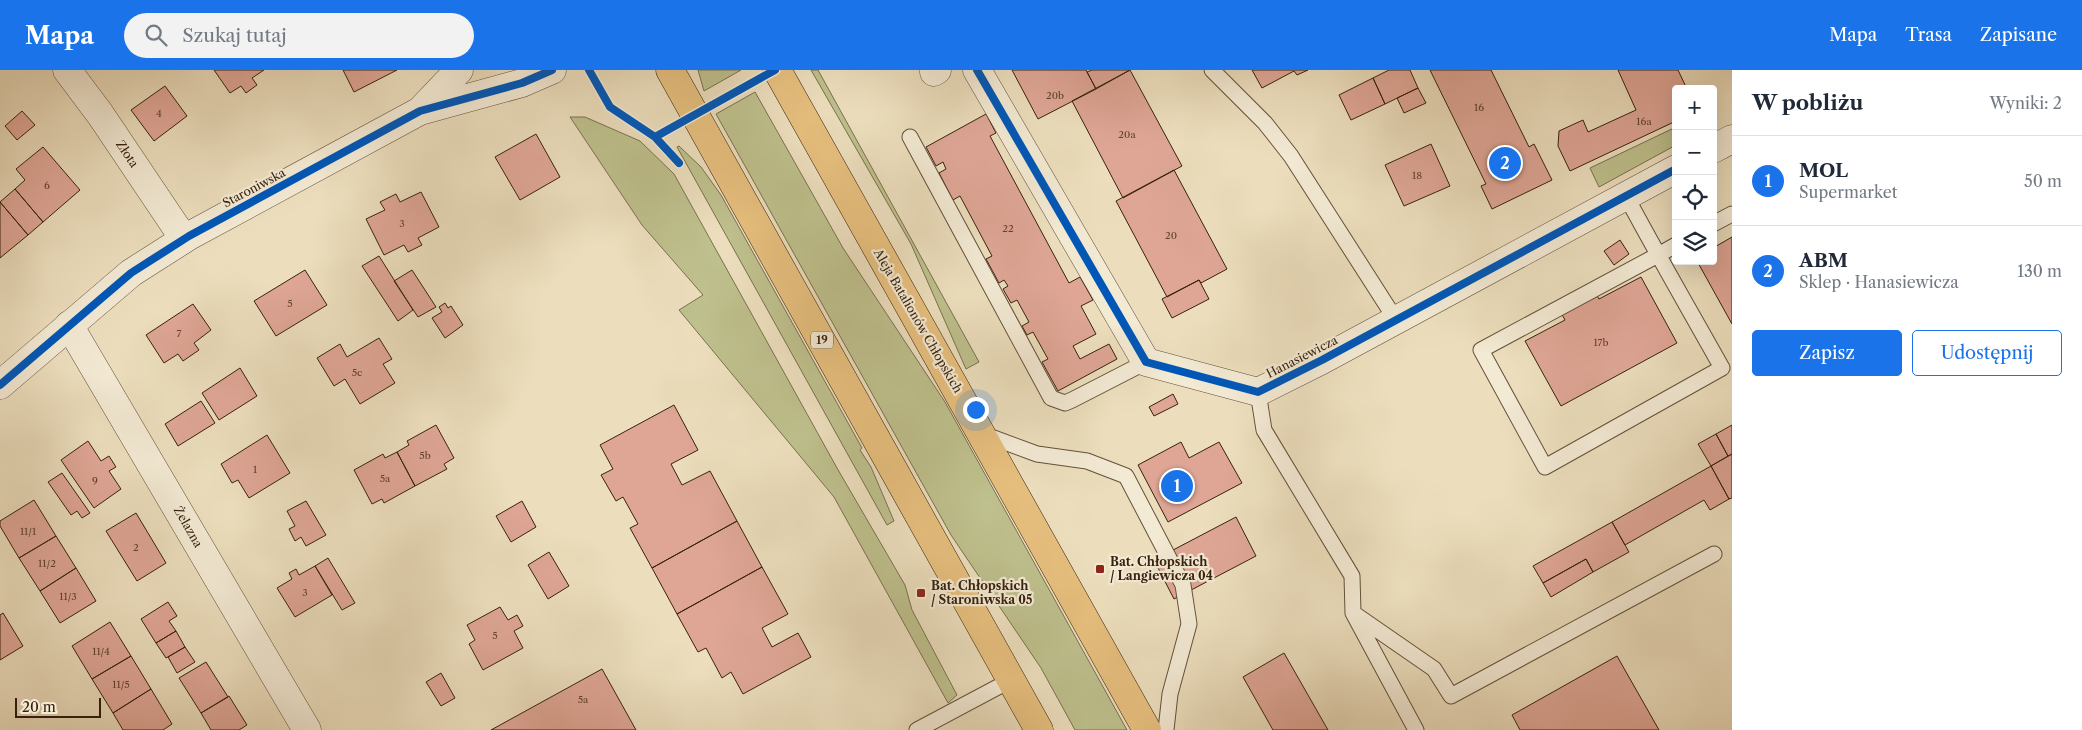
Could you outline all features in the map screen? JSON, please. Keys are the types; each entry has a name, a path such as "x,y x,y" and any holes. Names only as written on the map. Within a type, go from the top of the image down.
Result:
{"main road":[{"name":"19","path":"670,70 1039,730"},
{"name":"Aleja Batalionów Chłopskich","path":"777,70 1147,730"}],"street":[{"name":"Złota","path":"67,70 100,114 184,239"},
{"name":"Staroniwska","path":"420,111 459,70"},
{"name":"Staroniwska","path":"0,385 131,273 184,239 420,111 522,83 552,70"},
{"path":"977,70 1146,362"},
{"path":"1717,147 1732,139"},
{"name":"Hanasiewicza","path":"1146,362 1258,392 1318,354 1396,320 1672,171"},
{"name":"Żelazna","path":"69,325 307,730"}],"lane":[{"path":"1212,70 1265,123 1291,156 1396,320"},
{"path":"910,137 1051,398 1065,403 1146,362"},
{"path":"1626,196 1658,255 1722,368 1545,467 1481,350 1658,255 1672,247"},
{"path":"1717,222 1732,214"},
{"path":"1258,392 1264,430 1352,576 1353,613 1416,730"},
{"path":"982,434 1037,454 1087,461 1126,476 1184,585 1189,624 1170,694 1166,730"},
{"path":"1353,613 1434,668 1451,696 1714,554"},
{"path":"917,730 1011,680"}],"green space":[{"path":"698,70 741,70 704,91"},
{"path":"811,70 818,70 979,362 966,369 911,244"},
{"path":"755,92 843,248 945,402 1127,730 1075,730 1041,668 951,535 716,114"},
{"path":"570,117 585,117 640,141 674,174 837,468 905,585 912,610 957,695 948,703 834,497 679,310 703,295 642,225"},
{"path":"1672,129 1672,147 1599,187 1590,168"},
{"path":"679,146 701,167 721,195 862,448 860,450 871,467 894,521 887,525 677,147"}],"building":[{"path":"214,70 264,70 252,78 257,85 246,93 241,86 230,93"},
{"path":"343,70 397,70 354,92"},
{"path":"1012,70 1086,70 1096,89 1038,119"},
{"path":"1092,70 1130,70 1096,89 1087,72"},
{"path":"1130,70 1182,166 1123,198 1072,101"},
{"path":"1252,70 1308,70 1297,75 1294,71 1262,88"},
{"path":"1389,70 1410,70 1418,88 1385,104 1373,78"},
{"path":"1430,70 1491,70 1529,147 1534,144 1552,180 1492,209 1481,186 1486,184"},
{"path":"1618,70 1678,70 1685,85 1672,85 1672,123 1570,171 1558,146 1559,131 1583,120 1588,132 1636,110"},
{"path":"1373,78 1385,104 1351,120 1339,95"},
{"path":"165,86 187,116 154,141 131,110"},
{"path":"1418,88 1426,103 1404,113 1397,98"},
{"path":"22,111 35,125 17,140 5,126"},
{"path":"986,114 996,133 990,136 1069,283 1080,277 1093,300 1081,306 1096,334 1073,346 1080,359 1109,344 1117,359 1058,391 1042,362 1048,359 1033,332 1027,335 1022,326 1029,322 1017,300 1011,303 1003,289 1008,286 1004,280 999,283 986,259 992,256 960,196 953,200 939,173 946,169 943,162 936,166 926,147"},
{"path":"536,134 560,177 520,200 495,157"},
{"path":"1431,144 1450,186 1404,206 1385,165"},
{"path":"43,147 80,190 43,222 15,189 25,180 16,169"},
{"path":"1174,170 1227,269 1201,283 1199,280 1167,297 1116,201"},
{"path":"15,189 43,222 28,235 0,202"},
{"path":"421,192 439,227 418,238 422,245 408,252 404,245 384,255 366,219 385,210 380,202 396,194 400,202"},
{"path":"0,202 28,235 0,258"},
{"path":"1732,237 1732,324 1699,265 1717,265 1717,246"},
{"path":"1620,240 1629,254 1614,265 1604,251"},
{"path":"379,256 413,310 398,321 362,266"},
{"path":"305,270 327,305 276,336 254,301"},
{"path":"412,270 436,307 418,317 394,281"},
{"path":"1641,277 1677,343 1561,406 1525,341 1565,320 1560,311 1595,292 1599,299"},
{"path":"1199,280 1209,299 1172,318 1162,299"},
{"path":"445,303 448,308 451,306 463,325 445,338 432,318 442,312 439,307"},
{"path":"193,304 211,330 194,343 199,350 183,361 178,354 164,363 146,335"},
{"path":"379,338 392,359 383,364 395,383 360,404 345,379 334,386 317,358 340,344 347,357"},
{"path":"240,368 257,396 219,420 202,393"},
{"path":"1173,394 1178,404 1154,416 1149,407"},
{"path":"201,401 215,423 178,446 165,424"},
{"path":"674,405 698,450 671,464 682,485 710,471 737,521 652,568 630,528 638,524 623,497 616,501 601,475 613,469 600,445"},
{"path":"436,425 454,458 444,464 447,469 415,486 397,452 409,445 407,441"},
{"path":"1732,425 1732,454 1728,456 1716,434"},
{"path":"1716,434 1728,456 1711,466 1698,444"},
{"path":"267,435 290,473 249,498 238,480 232,483 221,464"},
{"path":"88,441 101,461 109,456 116,467 109,471 121,489 94,508 61,460"},
{"path":"1181,442 1189,458 1219,442 1242,483 1168,522 1138,465"},
{"path":"397,452 415,486 384,503 382,499 372,504 354,470 383,454 385,458"},
{"path":"1732,454 1732,498 1729,499 1711,466"},
{"path":"1711,466 1729,499 1710,510 1704,500 1625,545 1612,522"},
{"path":"62,473 90,513 82,518 77,511 71,515 48,482"},
{"path":"34,500 56,536 19,558 0,526 0,521"},
{"path":"306,501 326,535 306,546 301,537 295,541 289,529 295,526 287,511"},
{"path":"522,501 536,527 511,542 496,516"},
{"path":"136,513 166,563 137,581 106,531"},
{"path":"1236,517 1256,556 1174,599 1154,560"},
{"path":"737,521 762,567 677,614 652,568"},
{"path":"1612,522 1629,552 1593,572 1586,559 1543,583 1533,566"},
{"path":"56,536 76,568 40,591 19,558"},
{"path":"549,552 569,586 548,599 528,565"},
{"path":"328,558 355,603 342,610 315,566"},
{"path":"1586,559 1593,572 1551,597 1543,583"},
{"path":"315,566 332,595 295,617 277,588 292,579 289,573 296,569 299,575"},
{"path":"762,567 788,614 762,628 772,647 798,633 811,657 743,694 731,672 722,678 706,648 698,652 677,614"},
{"path":"76,568 96,601 60,623 40,591"},
{"path":"168,602 177,616 169,621 176,631 156,643 141,619"},
{"path":"500,607 508,620 517,615 523,626 514,631 523,648 483,670 469,644 475,640 467,625"},
{"path":"3,613 23,646 0,660 0,615"},
{"path":"110,622 131,656 92,679 72,646"},
{"path":"176,631 185,647 166,658 156,643"},
{"path":"185,647 195,662 177,673 168,657"},
{"path":"1284,653 1328,730 1273,730 1243,677"},
{"path":"131,656 151,689 113,713 92,679"},
{"path":"1617,656 1659,730 1520,730 1512,715"},
{"path":"206,662 228,697 201,713 179,678"},
{"path":"602,669 636,730 491,730"},
{"path":"441,673 455,698 441,706 426,682"},
{"path":"151,689 172,724 163,730 123,730 113,713"},
{"path":"229,696 247,725 239,730 211,730 201,713"}],"cycle path":[{"path":"0,385 131,273 189,236 420,111 522,83 552,70"},
{"path":"589,70 610,107 655,137 679,163"},
{"path":"655,137 775,70"},
{"path":"977,70 1146,362 1258,392 1322,360 1672,171"}],"place":[{"name":"ABM","path":"1505,163"},
{"name":"MOL","path":"1177,486"},
{"name":"Bat. Chłopskich / Langiewicza 04","path":"1100,569"},
{"name":"Bat. Chłopskich / Staroniwska 05","path":"921,593"}]}
